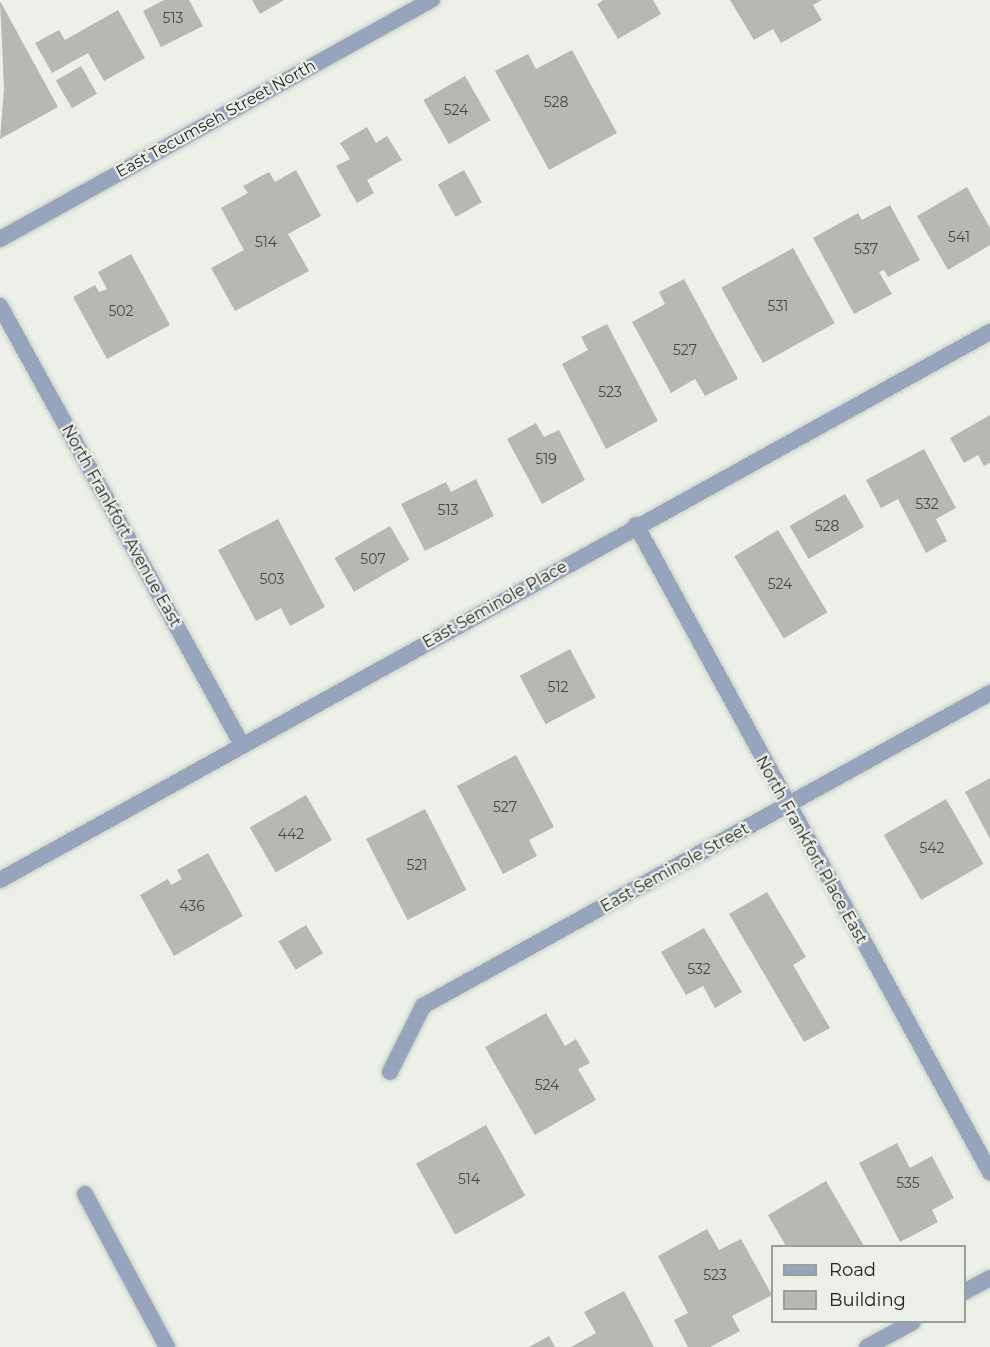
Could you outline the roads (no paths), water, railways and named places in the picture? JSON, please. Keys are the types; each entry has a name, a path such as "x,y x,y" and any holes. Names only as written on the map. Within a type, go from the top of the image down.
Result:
{"street":[{"name":"East Tecumseh Street North","path":"0,239 432,0"},
{"name":"North Frankfort Avenue East","path":"0,306 242,745"},
{"name":"East Seminole Place","path":"0,880 636,525 990,332"},
{"name":"North Frankfort Place East","path":"636,525 787,806 990,1172"},
{"name":"East Seminole Street","path":"390,1072 423,1006 990,693"},
{"path":"85,1194 167,1347"},
{"path":"966,1292 990,1278"},
{"path":"867,1347 911,1323"}]}
